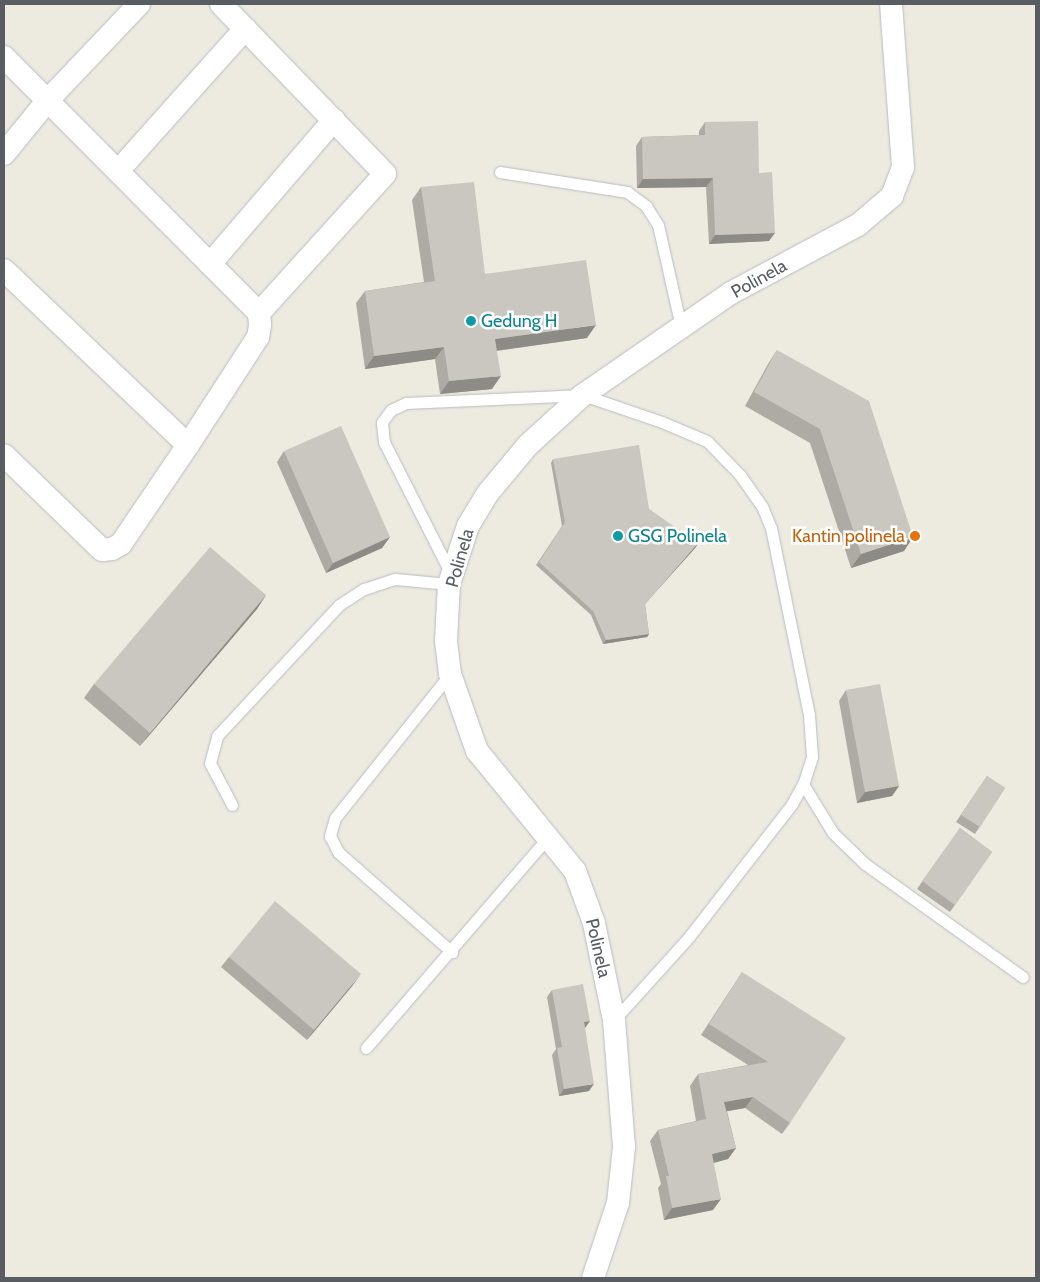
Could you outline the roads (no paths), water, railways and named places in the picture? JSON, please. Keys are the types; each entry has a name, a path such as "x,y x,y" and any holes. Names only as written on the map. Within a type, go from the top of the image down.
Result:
{"street":[{"path":"4,154 48,100 139,4"},
{"path":"4,455 102,550 112,549 121,544 258,337 258,313 386,174 221,4"},
{"name":"Polinela","path":"593,1278 618,1203 624,1146 614,1020 594,923 575,871 549,836 477,751 450,674 446,640 451,580 468,526 488,493 528,445 583,395 731,293 858,225 892,196 903,167 891,4"},
{"path":"118,171 245,29"},
{"path":"4,57 258,313"},
{"path":"210,264 334,120"},
{"path":"4,270 188,445"}],"lane":[{"path":"500,172 627,192 646,206 658,225 680,327"},
{"path":"232,805 210,764 217,736 339,605 364,589 395,579 451,580 384,442 381,429 386,414 406,403 583,395 662,422 707,442 740,475 762,506 771,528 809,715 812,757 803,784 792,804 689,937 614,1020"},
{"path":"450,674 335,818 330,836 338,852 452,952"},
{"path":"803,784 833,833 865,864 1023,977"},
{"path":"366,1048 452,952 549,836"}],"place":[{"name":"Gedung H","path":"471,321"},
{"name":"GSG Polinela","path":"618,536"},
{"name":"Kantin polinela","path":"915,536"}]}
